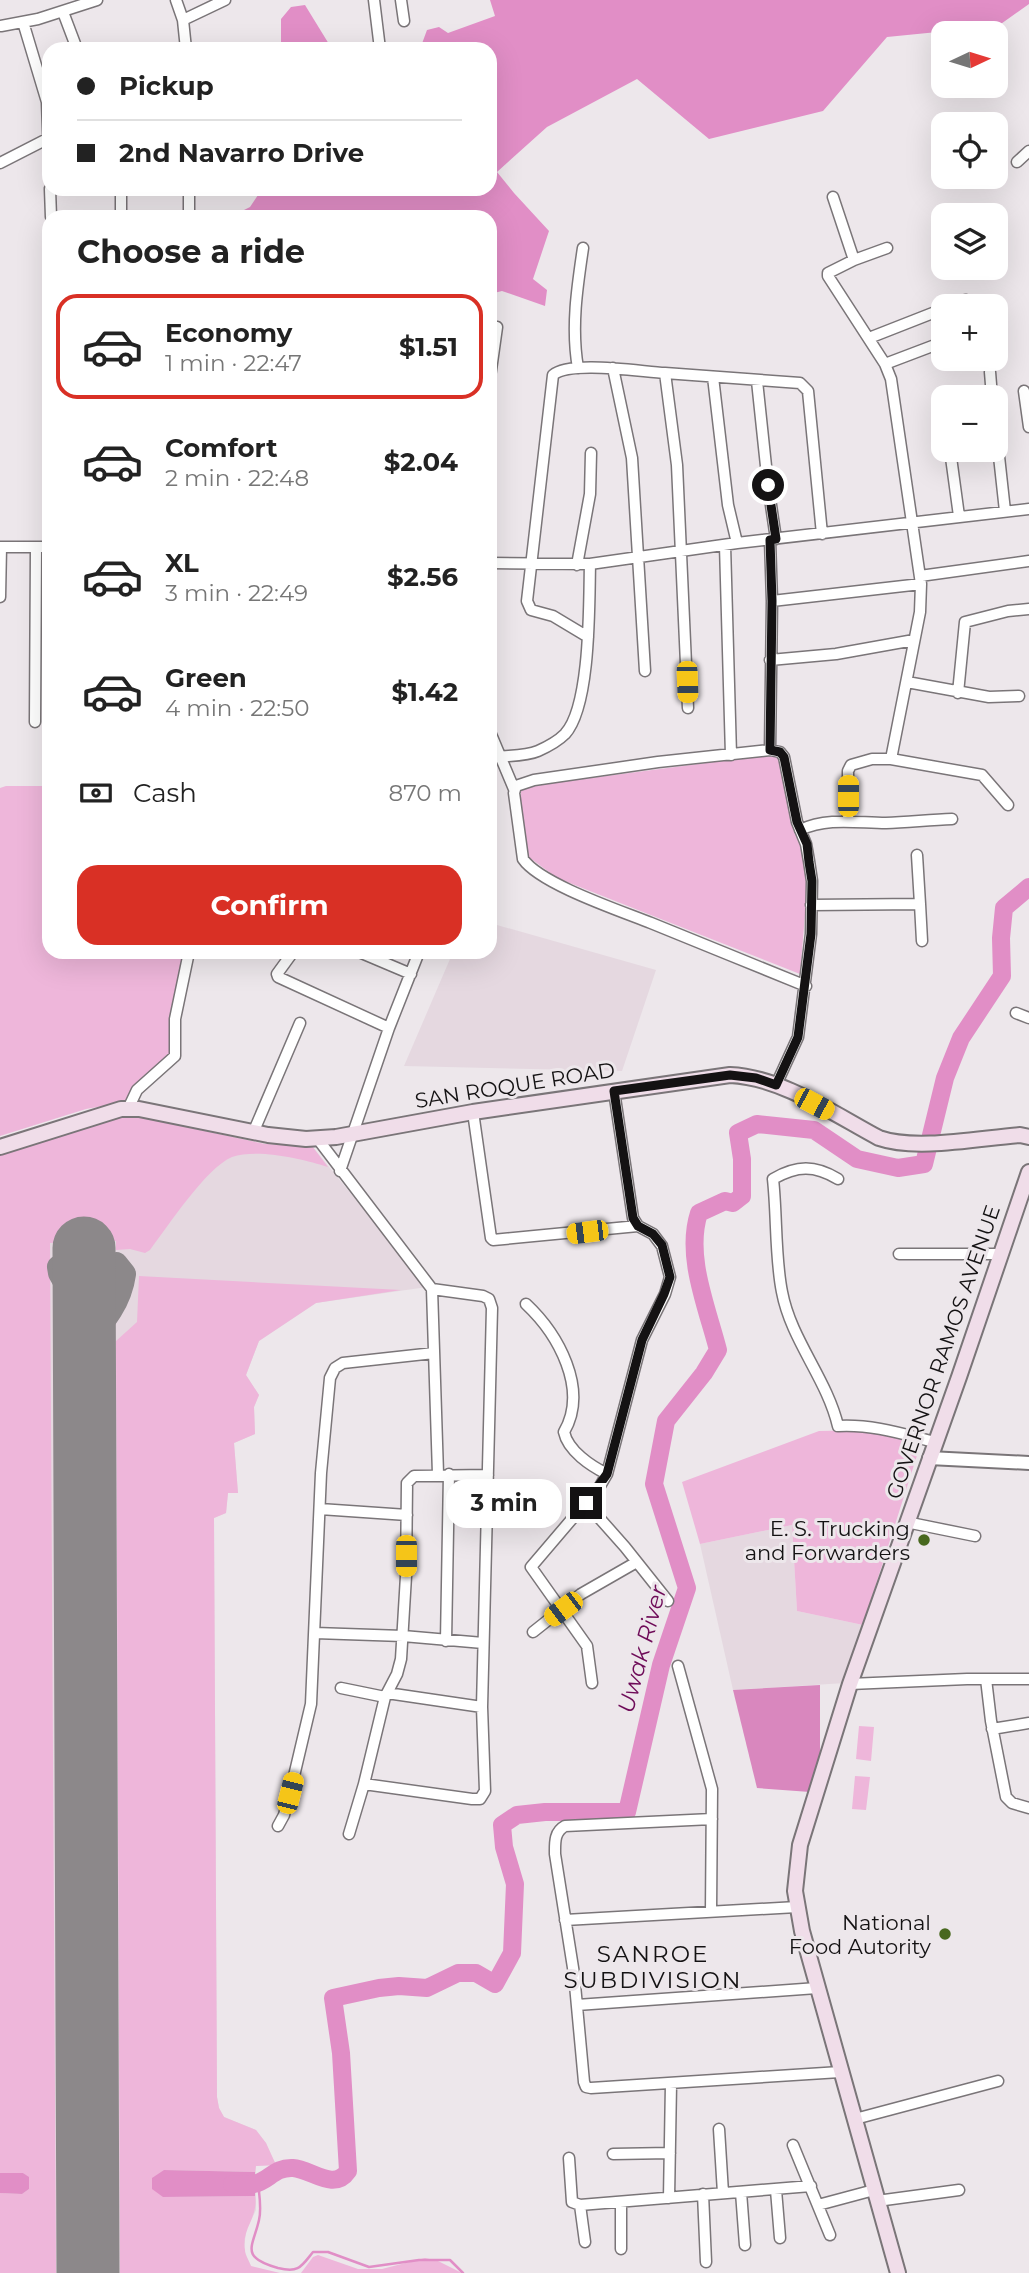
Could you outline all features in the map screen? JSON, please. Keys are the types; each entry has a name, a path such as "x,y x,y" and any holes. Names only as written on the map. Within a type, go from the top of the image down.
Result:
{"main road":[{"name":"SAN ROQUE ROAD","path":"0,1147 128,1108 253,1133 317,1138 473,1112 730,1075 756,1078 776,1085 879,1138 894,1143 923,1144 1020,1135 1029,1137"},
{"name":"GOVERNOR RAMOS AVENUE","path":"898,2273 817,1989 797,1907 795,1872 800,1845 850,1684 1029,1172"}],"street":[{"path":"1,26 63,12 97,0"},
{"path":"176,0 183,20 185,42"},
{"path":"183,20 225,0"},
{"path":"374,0 379,42"},
{"path":"401,0 404,21"},
{"path":"63,12 74,42"},
{"path":"23,22 42,85"},
{"path":"0,163 42,142"},
{"path":"1017,162 1029,151"},
{"path":"833,197 854,261"},
{"path":"578,368 574,332 583,248"},
{"path":"887,248 828,273 886,363 895,401 921,580 920,612 891,759"},
{"path":"869,338 931,314"},
{"path":"886,363 931,346"},
{"path":"612,368 632,458 645,671"},
{"path":"588,637 553,616 531,610 527,601 553,375 564,369 612,368 800,383 808,391 822,534"},
{"path":"990,372 991,385"},
{"path":"665,373 677,464 688,708"},
{"path":"713,377 728,505 737,543"},
{"path":"757,381 773,539 770,750"},
{"path":"1024,391 1029,427"},
{"path":"577,565 590,494 591,453"},
{"path":"952,462 959,516"},
{"path":"1000,462 1005,511"},
{"path":"497,563 590,564 737,543 1029,509"},
{"path":"725,545 732,755"},
{"path":"0,597 0,547 42,547"},
{"path":"35,722 36,547"},
{"path":"772,601 921,580 1029,561"},
{"path":"497,757 537,752 565,734 577,709 588,637 590,564"},
{"path":"958,692 965,622 1008,611 1029,609"},
{"path":"770,660 836,654 914,640"},
{"path":"907,682 989,697 1019,696"},
{"path":"514,789 534,780 658,762 770,750 780,752 784,757 800,830 807,844 811,934 798,1037 776,1085"},
{"path":"848,822 848,771 851,765 872,759 891,759 982,775 1007,805"},
{"path":"497,760 514,789 523,859 541,875 588,898 806,986"},
{"path":"800,830 817,823 952,819"},
{"path":"917,855 922,941"},
{"path":"811,905 920,904"},
{"path":"128,1108 137,1090 175,1056 173,1028 188,959"},
{"path":"288,959 276,974 278,977 389,1028"},
{"path":"376,959 411,974"},
{"path":"340,1171 389,1028 416,959"},
{"path":"1016,1013 1029,1018"},
{"path":"253,1133 300,1023"},
{"path":"592,1683 587,1646 531,1567 607,1474 642,1340 670,1277 662,1245 653,1234 638,1226 633,1218 614,1091"},
{"path":"473,1112 493,1240 638,1226"},
{"path":"317,1138 432,1289 434,1353 444,1474 446,1641"},
{"path":"838,1179 822,1169 805,1168 773,1179 782,1293 791,1319 825,1387 838,1426 873,1427 935,1442"},
{"path":"899,1254 1000,1254"},
{"path":"364,1784 472,1800 480,1799 485,1791 482,1707 492,1308 489,1299 483,1296 432,1289"},
{"path":"526,1304 544,1321 568,1367 573,1384 570,1422 564,1432 565,1438 591,1466 607,1474"},
{"path":"278,1826 284,1815 309,1717 326,1400 332,1373 343,1363 434,1353"},
{"path":"929,1458 1029,1463"},
{"path":"349,1834 386,1695 401,1659 407,1483 414,1476 488,1475"},
{"path":"586,1503 668,1601"},
{"path":"320,1509 407,1515"},
{"path":"906,1522 975,1536"},
{"path":"533,1632 581,1594 635,1563"},
{"path":"315,1633 402,1636 484,1643"},
{"path":"678,1666 712,1789 711,1910"},
{"path":"986,1678 992,1729 1006,1797 1012,1803 1029,1808"},
{"path":"850,1684 986,1678 1029,1679"},
{"path":"341,1688 482,1707"},
{"path":"992,1729 1029,1723"},
{"path":"712,1819 565,1826 559,1829 555,1838 555,1854 574,1974 583,2082 586,2087 671,2084 840,2072"},
{"path":"565,1920 797,1907"},
{"path":"577,2006 817,1989"},
{"path":"855,2119 998,2081"},
{"path":"669,2198 671,2084"},
{"path":"719,2129 723,2193"},
{"path":"793,2145 830,2235"},
{"path":"613,2154 670,2153"},
{"path":"569,2158 571,2200 580,2205 811,2186"},
{"path":"776,2190 780,2238"},
{"path":"818,2205 876,2196 959,2190"},
{"path":"741,2192 744,2245"},
{"path":"703,2194 706,2262"},
{"path":"621,2203 621,2249"},
{"path":"580,2205 585,2242"}],"shaded area":[{"path":"490,0 1029,0 1029,4 1005,21 931,21 931,33 887,37 823,111 709,139 637,79 547,127 497,172 497,42 423,42 427,30 439,27 448,33 495,16"},
{"path":"305,5 328,42 281,42 281,19 291,7"},
{"path":"497,172 549,231 533,279 547,290 545,306 502,291 497,292 497,210 244,210 250,207 257,196 497,196"},
{"path":"780,756 808,879 800,974 557,878 530,858 521,844 521,789 752,757"},
{"path":"42,786 42,959 184,959 169,1028 173,1050 169,1058 135,1087 126,1102 86,1109 0,1136 0,788"},
{"path":"497,925 656,970 622,1071 404,1066 450,959 497,959"},
{"path":"122,1117 139,1117 265,1144 312,1146 427,1287 316,1303 259,1341 246,1375 259,1395 254,1407 255,1434 234,1443 238,1493 228,1493 226,1513 214,1518 217,2097 224,2117 256,2130 266,2143 276,2165 256,2166 256,2210 246,2231 244,2250 251,2266 220,2273 0,2273 0,1155"},
{"path":"122,1117 139,1117 265,1144 312,1146 328,1167 267,1154 232,1157 199,1185 145,1253 130,1249 116,1250 116,1241 50,1243 56,2273 0,2273 0,2193 22,2194 29,2189 29,2178 23,2173 0,2173 0,1155"},
{"path":"139,1276 401,1290 316,1303 259,1341 246,1375 259,1395 254,1407 255,1434 234,1443 238,1493 228,1493 226,1513 214,1518 217,2097 224,2117 256,2130 266,2143 276,2165 256,2166 255,2172 164,2170 163,2197 255,2196 255,2210 245,2236 246,2254 251,2266 280,2273 120,2273 116,1341 137,1322"},
{"path":"871,1430 921,1443 863,1625 797,1611 792,1525 700,1544 682,1482 819,1431"},
{"path":"792,1525 797,1611 863,1625 845,1683 733,1690 700,1544"},
{"path":"820,1685 820,1760 810,1792 757,1788 733,1690"},
{"path":"859,1726 874,1727 871,1761 856,1759"},
{"path":"855,1776 870,1777 866,1810 852,1809"},
{"path":"164,2170 255,2172 255,2196 163,2197 152,2189 152,2178"},
{"path":"0,2173 23,2173 29,2177 29,2189 22,2194 0,2193"},
{"path":"318,2255 358,2269 382,2269 425,2258 438,2261 462,2273 301,2273 313,2257"}],"waterway":[{"name":"Uwak River","path":"232,2184 254,2184 286,2168 300,2169 329,2180 336,2180 348,2171 341,2053 333,1998 379,1988 427,1988 458,1973 476,1973 495,1984 512,1953 515,1884 504,1847 502,1825 517,1815 545,1812 627,1812 661,1665 687,1588 654,1484 666,1421 704,1373 718,1350 696,1264 695,1229 699,1213 725,1201 733,1203 742,1196 742,1159 738,1133 757,1124 814,1130 857,1159 898,1168 924,1164 945,1078 961,1038 1002,976 1001,938 1004,908 1029,887"},
{"path":"258,2182 260,2215 252,2250 253,2255 266,2264 295,2269 313,2252 328,2252 369,2267 419,2260 450,2260 463,2273"}],"taxiway":[{"path":"85,1317 59,1267 70,1262 80,1263 96,1278"},
{"path":"84,1303 101,1268 116,1264 124,1274 119,1294 104,1320 85,1343"}],"runway":[{"path":"84,1248 88,2273"}],"place":[{"name":"E. S. Trucking and Forwarders","path":"924,1540"},
{"name":"National Food Autority","path":"945,1934"}],"district":[{"name":"SANROE SUBDIVISION","path":"653,1967"}],"route":[{"path":"586,1503 607,1474 642,1340 670,1277 662,1245 653,1234 638,1226 633,1218 614,1091 730,1075 756,1078 776,1085 798,1037 811,934 812,881 807,844 797,822 784,757 777,750 770,750 770,540 776,539 768,485"}]}
